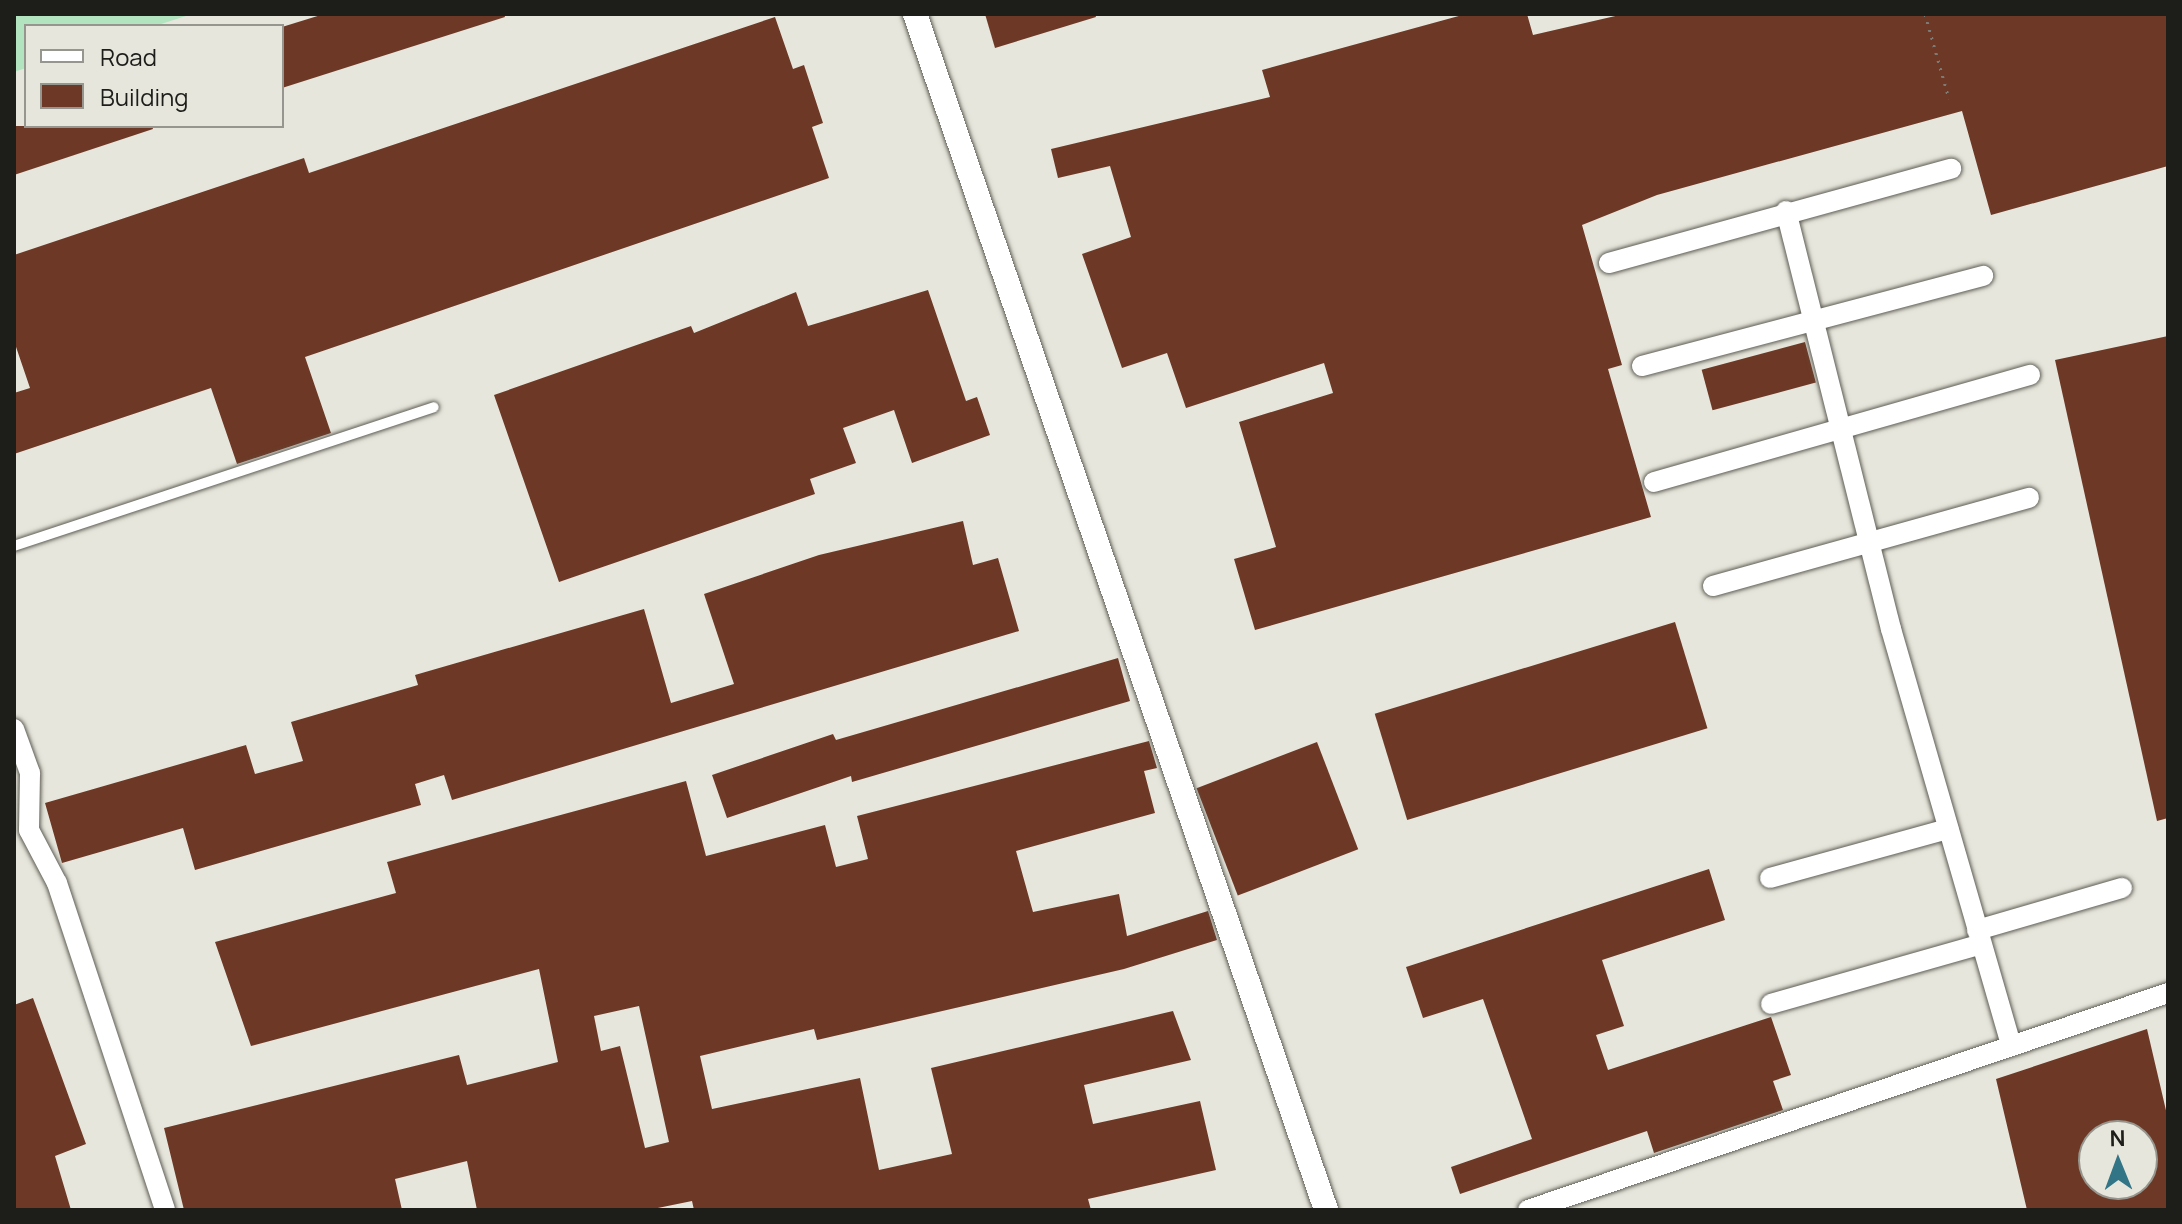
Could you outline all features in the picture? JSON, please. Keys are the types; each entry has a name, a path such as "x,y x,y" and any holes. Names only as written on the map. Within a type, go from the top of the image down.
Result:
{"street":[{"path":"915,14 1326,1210"},
{"path":"1609,263 1786,211 1951,169"},
{"path":"1786,211 1868,543 2011,1046"},
{"path":"1642,366 1983,276"},
{"path":"1654,482 2030,375"},
{"path":"1713,586 2029,498"},
{"path":"14,729 30,773 22,823 57,883 165,1210"},
{"path":"1770,878 1948,829"},
{"path":"1771,1004 2122,888"},
{"path":"1528,1210 2168,993"}],"lane":[{"path":"14,546 434,407"}],"path":[{"path":"1925,14 1949,99"}],"green space":[{"path":"14,14 192,14 161,24 24,24 24,69 14,72"}],"building":[{"path":"324,14 504,14 505,17 284,87 284,26"},
{"path":"985,14 1095,14 1096,17 995,48"},
{"path":"1466,14 1527,14 1533,35 1624,14 2168,14 2168,166 1991,215 1962,111 1657,195 1582,225 1622,365 1608,369 1651,517 1255,630 1234,559 1276,547 1239,422 1333,393 1324,363 1186,408 1167,353 1122,368 1082,254 1131,237 1110,166 1058,178 1051,149 1270,97 1262,70"},
{"path":"775,17 793,69 804,65 823,123 812,127 829,178 305,357 331,433 237,464 211,388 14,454 14,393 30,388 14,341 14,255 304,158 309,173"},
{"path":"14,126 153,128 153,129 14,175"},
{"path":"928,290 966,401 977,397 990,435 912,463 894,410 843,428 856,463 810,479 815,494 559,582 494,395 691,326 694,333 796,292 808,326"},
{"path":"2168,336 2168,818 2157,821 2055,360"},
{"path":"1805,342 1816,383 1713,410 1702,370"},
{"path":"963,521 973,565 998,558 1019,631 452,800 444,775 415,784 421,805 195,870 183,828 62,863 45,803 246,745 255,774 303,761 291,722 418,685 415,675 644,609 671,703 734,684 704,594 819,555"},
{"path":"1675,622 1707,728 1407,820 1375,714"},
{"path":"1118,658 1130,701 852,782 851,776 727,818 712,775 833,734 836,740"},
{"path":"1149,741 1157,768 1144,771 1155,813 1016,851 1033,912 1119,894 1127,936 1208,911 1217,940 1124,969 817,1040 814,1029 700,1056 712,1109 860,1078 879,1170 952,1154 931,1068 1173,1011 1191,1060 1084,1085 1093,1124 1200,1101 1216,1170 1088,1199 1091,1210 694,1210 692,1201 648,1210 477,1210 467,1161 395,1179 402,1210 184,1210 164,1128 459,1055 467,1085 558,1062 539,969 251,1046 215,942 396,893 387,862 686,781 706,856 825,825 836,867 868,859 857,816","holes":["639,1006 669,1142 645,1148 620,1046 601,1051 594,1016"]},
{"path":"1317,742 1358,849 1238,896 1197,788"},
{"path":"1709,869 1725,920 1602,960 1624,1026 1596,1035 1608,1070 1771,1017 1791,1075 1773,1081 1783,1110 1654,1153 1647,1131 1460,1194 1451,1167 1532,1139 1483,999 1423,1018 1406,967"},
{"path":"33,998 86,1144 55,1156 71,1210 14,1210 14,1005"},
{"path":"2147,1029 2168,1119 2168,1210 2027,1210 1996,1079"}]}
